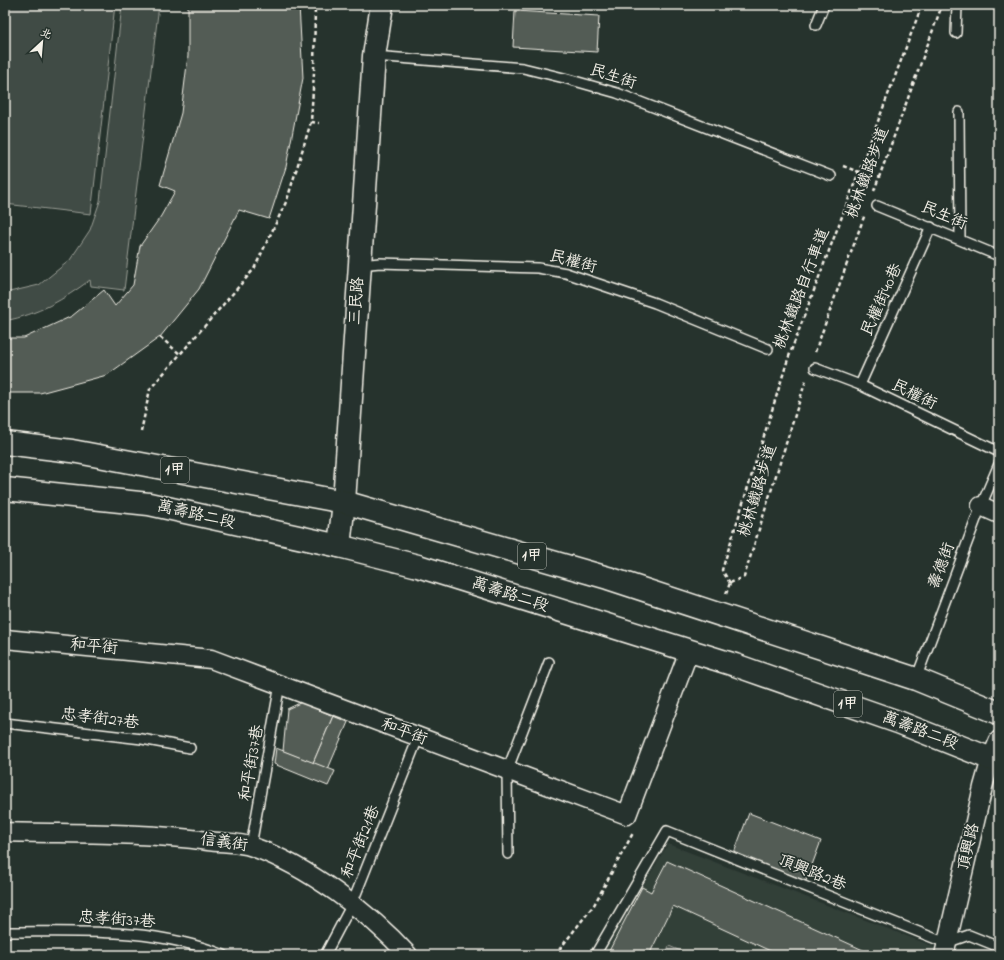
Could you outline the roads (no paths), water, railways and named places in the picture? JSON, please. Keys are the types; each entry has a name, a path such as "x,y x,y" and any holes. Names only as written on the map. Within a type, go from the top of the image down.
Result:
{"main road":[{"name":"三民路","path":"371,5 374,56"},
{"name":"三民路","path":"339,546 344,502 374,56 382,5"},
{"name":"1甲","path":"5,443 72,451 344,502 608,578 916,679 999,713"},
{"name":"萬壽路二段","path":"5,489 149,504 339,546 418,566 742,667 898,722 996,754"}],"street":[{"path":"981,506 999,514"},
{"name":"和平街","path":"5,639 211,659 280,684 418,738 627,815 689,651"},
{"name":"頂興路","path":"945,949 996,754"},
{"name":"信義街","path":"5,832 183,838 251,846 298,867 352,904 394,940 408,955"}],"lane":[{"path":"816,25 824,5"},
{"path":"956,33 958,5"},
{"name":"民生街","path":"374,56 523,68 564,78 617,93 831,176"},
{"path":"959,112 960,239"},
{"name":"民生街","path":"877,206 999,256"},
{"name":"民權街40巷","path":"860,386 931,227"},
{"name":"民權街","path":"360,265 380,263 538,268 566,273 655,303 768,349"},
{"name":"民權街","path":"815,368 860,386 999,452"},
{"name":"壽德街","path":"916,679 981,506 999,464"},
{"path":"508,854 507,771 549,662"},
{"name":"和平街37巷","path":"251,846 280,684"},
{"name":"忠孝街27巷","path":"5,723 142,739 190,748"},
{"name":"和平街21巷","path":"325,955 352,904 418,738"},
{"name":"頂興路2巷","path":"595,955 667,831 945,949"},
{"name":"忠孝街37巷","path":"5,932 131,932 204,947 224,955"},
{"path":"945,949 969,935 999,947"}]}
